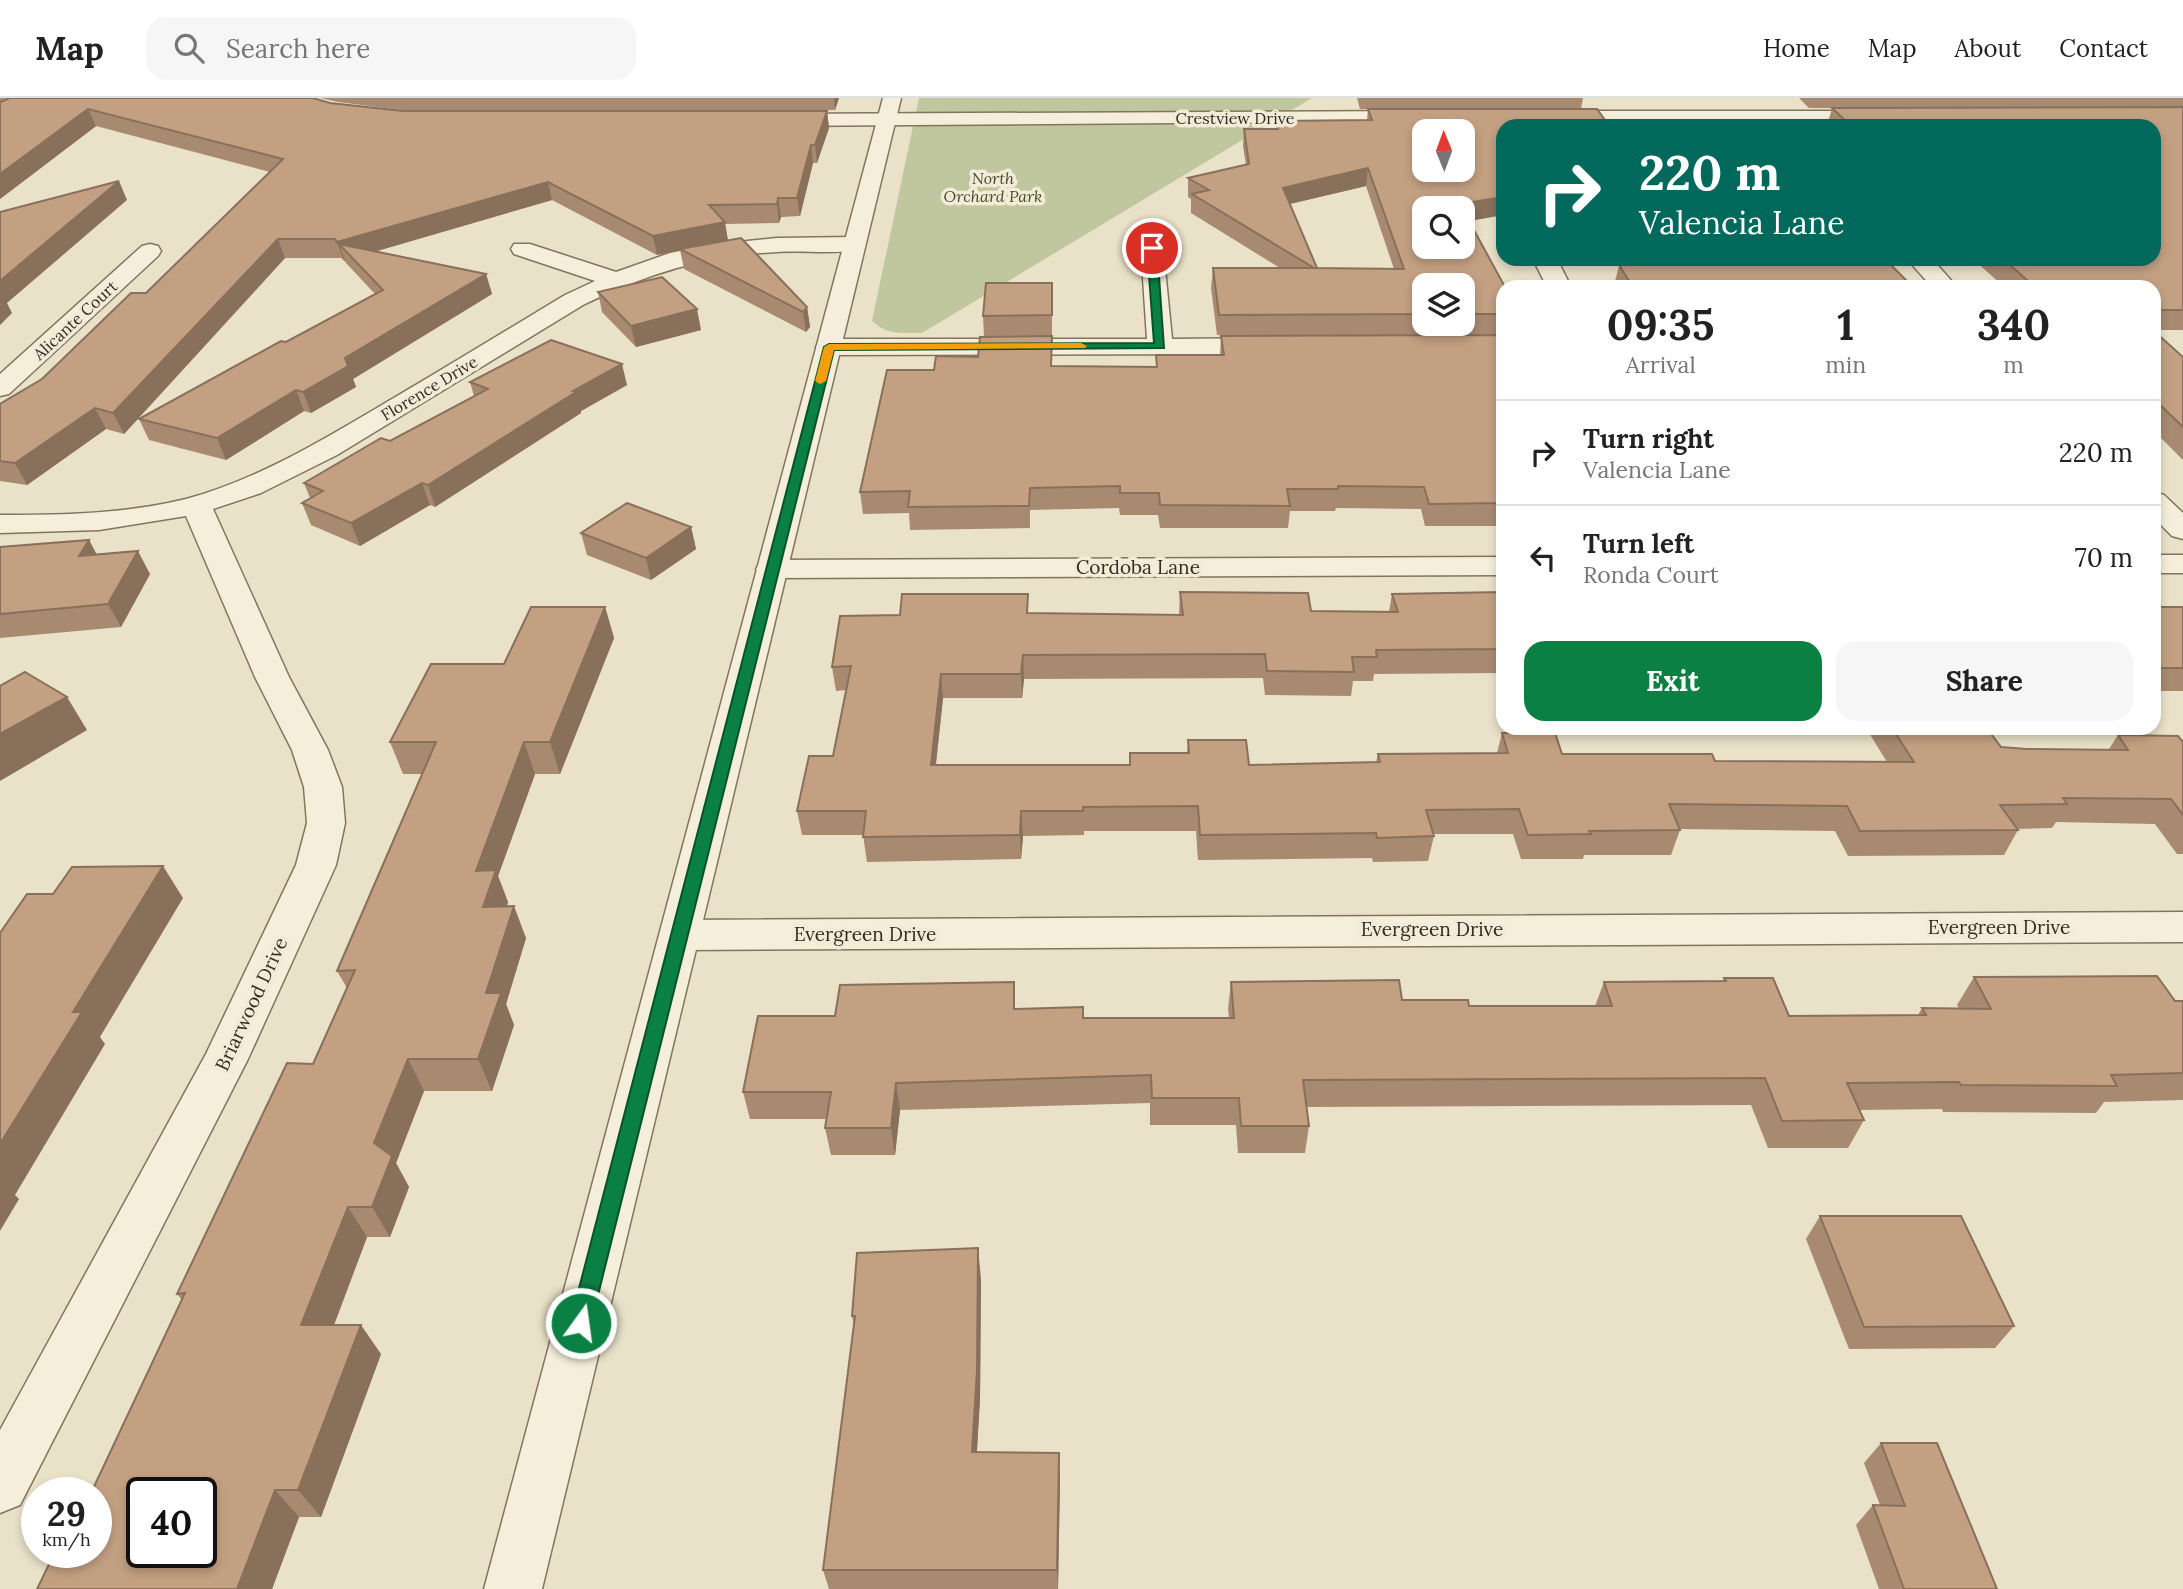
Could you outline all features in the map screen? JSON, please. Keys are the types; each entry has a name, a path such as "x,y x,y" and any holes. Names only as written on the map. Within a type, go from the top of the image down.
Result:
{"street":[{"path":"1626,98 1640,117"},
{"path":"513,1589 889,109"},
{"name":"Crestview Drive","path":"755,120 889,109 1432,117"},
{"path":"1529,117 1694,119"},
{"path":"1850,119 1900,117"},
{"name":"Florence Drive","path":"0,524 113,519 197,505 252,487 311,459 574,300 614,279 660,262 736,246 855,244"},
{"path":"1152,248 1160,346"},
{"path":"522,249 614,279"},
{"name":"Alicante Court","path":"0,388 150,251"},
{"path":"1926,266 1938,280"},
{"path":"829,347 1297,346"},
{"name":"Briarwood Drive","path":"4,1469 226,1059 316,865 326,823 323,787 310,750 272,677 197,505"},
{"path":"2161,507 2183,530"},
{"path":"2161,564 2183,564"},
{"name":"Cordoba Lane","path":"772,569 1496,566"},
{"name":"Evergreen Drive","path":"681,935 2183,927"}],"green space":[{"name":"North Orchard Park","path":"919,98 1312,98 922,333 902,333 883,329 872,321"}],"building":[{"path":"10,98 313,98 330,103 403,111 827,111 815,145 811,145 797,198 778,198 777,204 709,205 725,222 653,236 548,182 337,242 335,239 278,239 113,413 95,408 15,463 0,461 0,404 42,379 131,293 146,293 283,159 88,109 0,174 0,102"},
{"path":"2183,107 2183,310 2161,310 2161,280 2027,280 2011,266 2161,266 2161,119 1844,119 1832,108"},
{"path":"1368,109 1597,109 1604,119 1496,119 1496,198 1475,202 1475,196 1412,196 1412,259 1475,259 1475,232 1501,280 1496,280 1496,314 1475,314 1475,273 1412,273 1412,314 1219,315 1213,268 1314,268 1192,194 1209,190 1188,178 1249,164 1244,129 1278,129 1276,121 1372,120","holes":["1368,168 1404,269 1317,268 1283,188"]},
{"path":"119,181 0,281 0,212"},
{"path":"741,238 807,307 803,312 680,249"},
{"path":"339,244 486,274 345,358 348,366 303,392 296,390 217,438 139,419 281,341 286,342 383,290"},
{"path":"1620,266 1892,266 1906,280 1629,280"},
{"path":"662,277 697,309 631,326 598,292"},
{"path":"986,283 1052,283 1052,315 983,316"},
{"path":"1496,335 1496,503 1429,504 1424,487 1338,486 1338,489 1287,489 1290,506 1160,505 1159,493 1120,493 1120,486 1030,488 1029,506 908,507 910,491 860,492 887,370 934,370 936,356 978,357 980,337 1052,336 1051,366 1157,367 1156,355 1224,355 1221,336"},
{"path":"2161,337 2183,357 2183,427 2161,406"},
{"path":"551,340 622,364 573,391 576,392 428,485 422,483 351,523 302,503 323,491 304,483 381,438 390,441 488,389 470,382"},
{"path":"627,503 691,527 646,558 581,533"},
{"path":"89,540 79,556 138,551 108,604 0,614 0,547"},
{"path":"1180,592 1308,593 1311,611 1398,612 1392,594 1496,592 1496,649 1376,650 1377,657 1352,657 1354,672 1267,671 1265,654 1023,655 1021,674 941,674 931,765 1130,765 1130,753 1189,753 1188,740 1246,740 1249,765 1380,762 1378,754 1508,753 1503,735 1556,735 1562,754 1712,754 1715,761 1914,762 1897,735 1992,735 2001,747 2128,750 2118,735 2178,736 2183,742 2183,815 2171,799 2063,798 2067,804 2000,805 2018,830 1860,831 1847,806 1669,804 1680,830 1528,835 1519,809 1426,810 1434,836 1377,838 1376,833 1200,835 1198,806 1083,807 1083,811 1021,811 1020,835 863,837 866,811 797,811 809,756 833,756 851,666 832,667 840,616 900,615 902,594 1028,594 1027,613 1183,615"},
{"path":"531,607 605,607 550,742 524,742 476,871 496,870 483,907 514,906 486,993 501,993 478,1059 408,1059 374,1143 392,1156 372,1207 348,1207 301,1325 361,1325 298,1490 275,1490 237,1589 37,1589 47,1568 112,1568 112,1477 99,1477 185,1293 177,1294 287,1063 313,1064 355,970 337,971 436,742 390,742 431,664 504,664"},
{"path":"2161,607 2183,607 2183,668 2161,668"},
{"path":"25,672 67,697 0,734 0,686"},
{"path":"163,866 73,1012 82,1012 0,1144 0,933 27,894 53,894 72,867"},
{"path":"2157,976 2175,1001 2183,1001 2183,1073 2111,1075 2117,1086 1961,1085 1959,1082 1847,1083 1864,1120 1782,1121 1765,1078 1303,1080 1309,1126 1241,1126 1239,1098 1152,1098 1151,1075 896,1083 891,1128 825,1128 831,1092 743,1092 758,1016 835,1016 840,985 1014,982 1014,1009 1083,1007 1083,1018 1234,1018 1231,982 1399,980 1402,1000 1468,1000 1469,1006 1612,1006 1604,982 1773,978 1789,1016 1926,1015 1922,1008 1991,1009 1974,977"},
{"path":"1820,1216 1961,1216 2014,1326 1864,1327"},
{"path":"978,1248 977,1370 972,1452 1059,1453 1057,1570 823,1570 855,1316 852,1316 857,1253"},
{"path":"1881,1443 1937,1443 1997,1589 1904,1589 1873,1505 1905,1506"}],"slow traffic":[{"path":"820,381 829,347 1081,346"}],"route":[{"path":"581,1323 829,347 1160,346 1152,248"}]}
